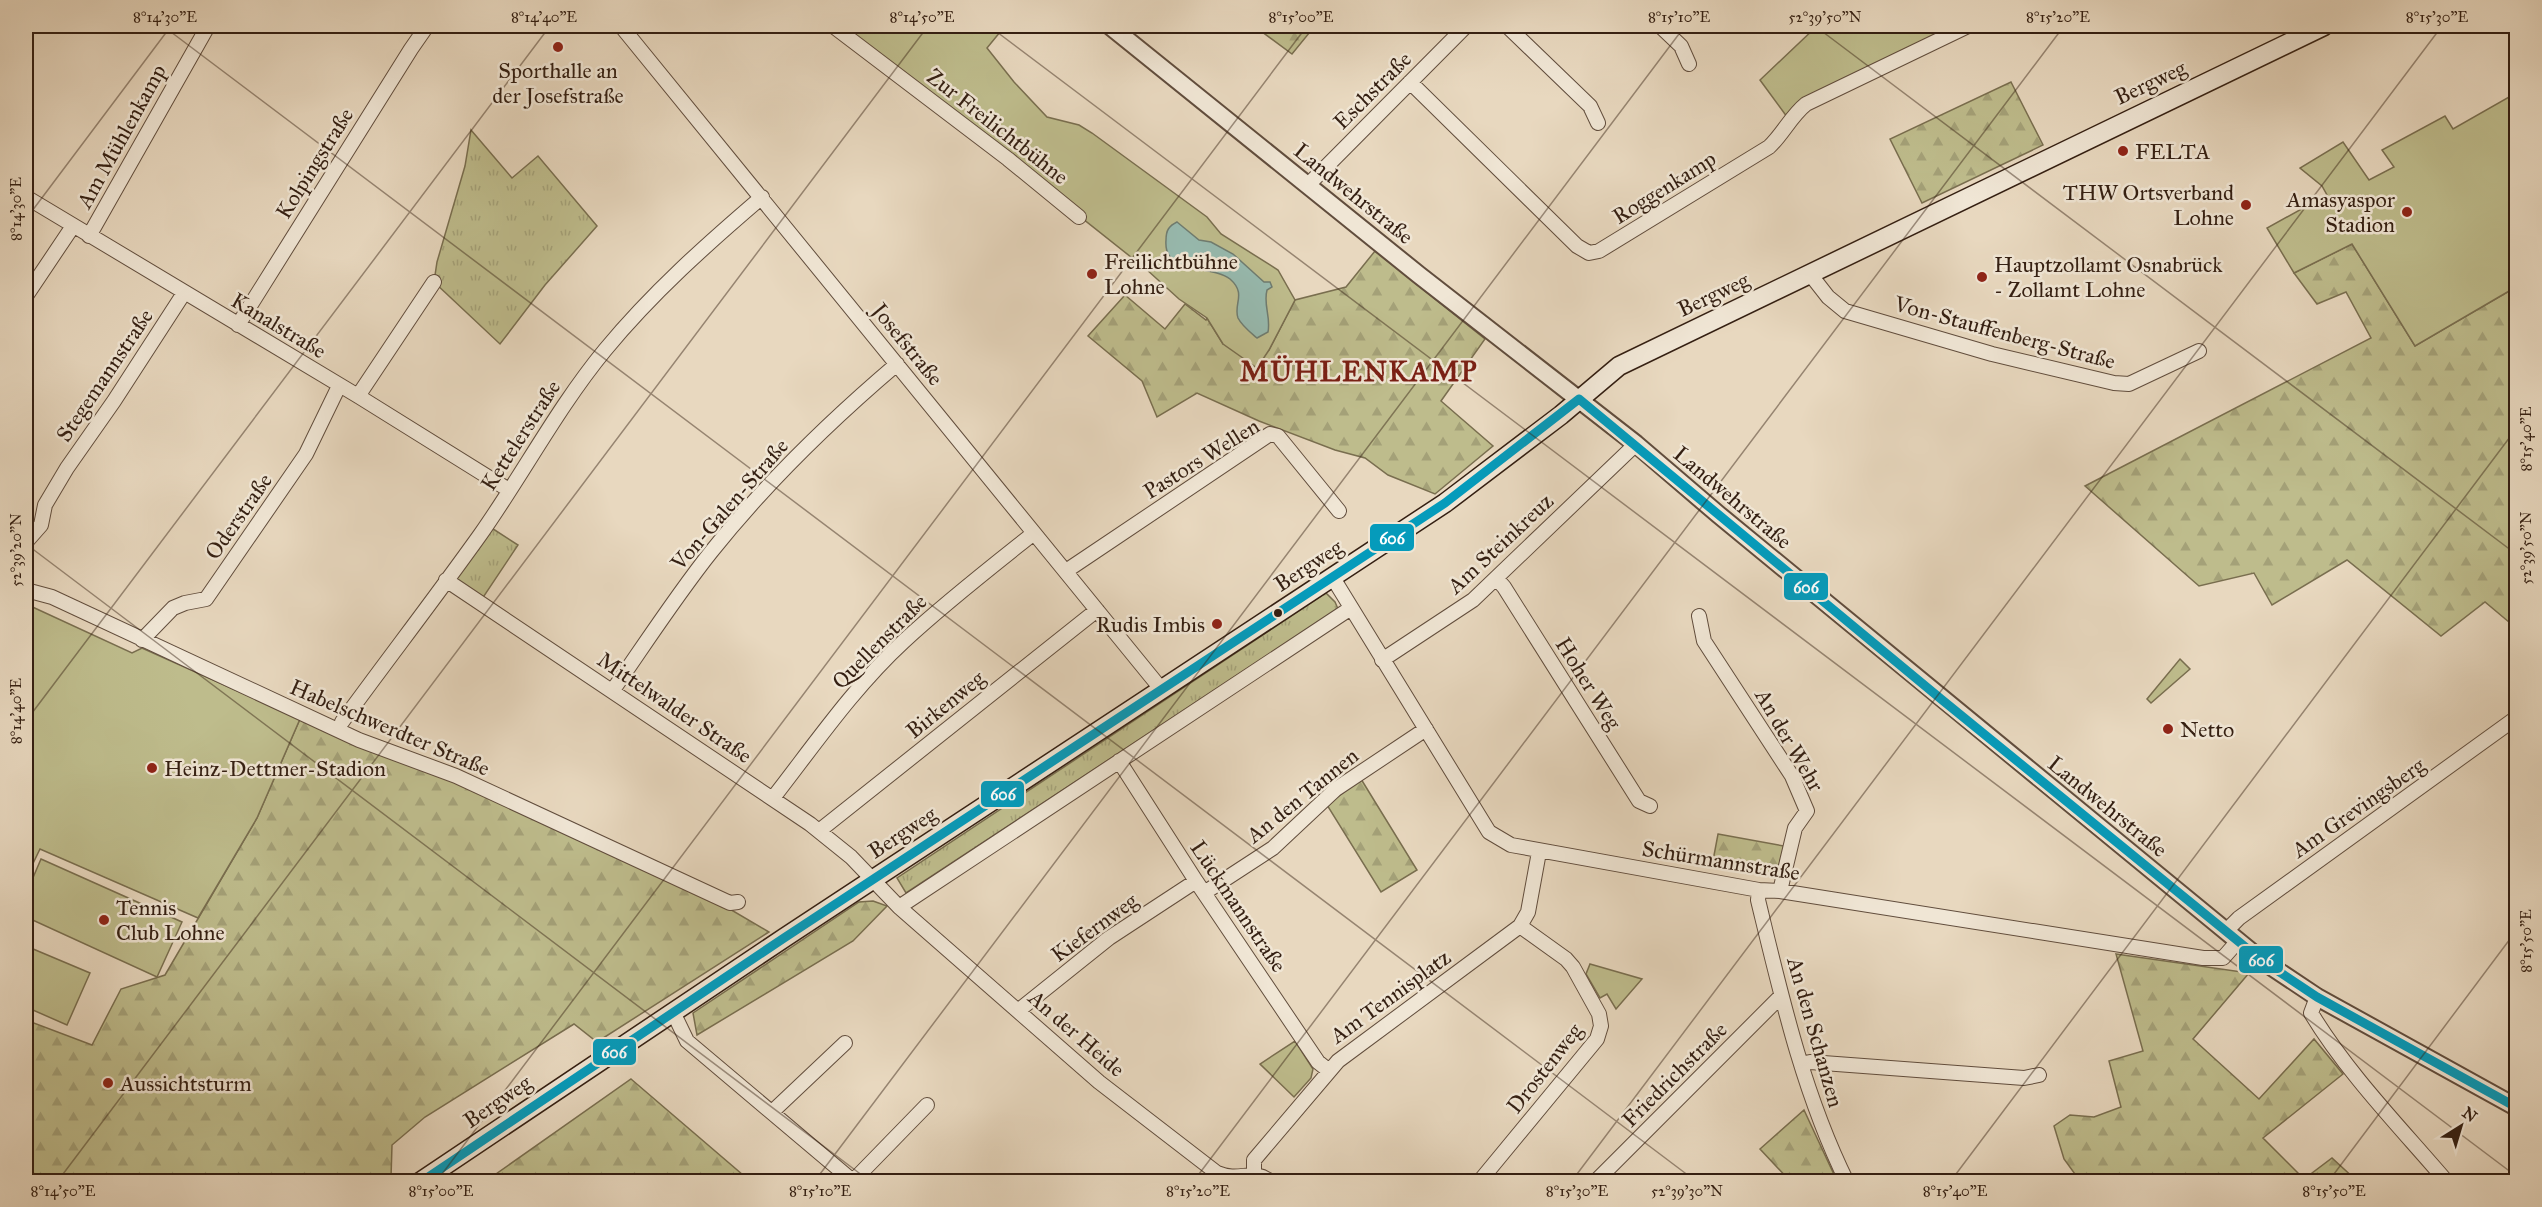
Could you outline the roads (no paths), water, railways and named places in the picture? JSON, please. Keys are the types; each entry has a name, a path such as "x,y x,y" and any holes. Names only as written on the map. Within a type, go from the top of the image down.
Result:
{"main road":[{"name":"Bergweg","path":"420,1182 673,1012 1477,481 1602,378 1634,357 2324,26"}],"street":[{"name":"Am Mühlenkamp","path":"89,236 208,26"},
{"name":"Kolpingstraße","path":"238,325 427,26"},
{"name":"Josefstraße","path":"621,26 1162,690"},
{"name":"Zur Freilichtbühne","path":"833,26 1008,159 1079,217"},
{"name":"Landwehrstraße","path":"1110,26 1419,275 1636,444 1719,515 2232,936 2317,997 2517,1107"},
{"name":"Eschstraße","path":"1308,185 1466,26"},
{"path":"1507,26 1590,106 1598,123"},
{"path":"1660,26 1682,46 1689,64"},
{"name":"Roggenkamp","path":"1410,82 1577,246 1588,253 1599,251 1769,147 1798,110 1806,104 1968,26"},
{"name":"Kanalstraße","path":"26,197 509,490"},
{"name":"Kettelerstraße","path":"342,722 480,535 574,391 605,350 634,316 708,243 762,197"},
{"path":"26,296 73,226"},
{"name":"Von-Stauffenberg-Straße","path":"1810,274 1828,297 1845,311 1992,354 2114,383 2129,384 2199,351"},
{"path":"357,396 434,282"},
{"name":"Stegemannstraße","path":"26,542 41,525 45,505 67,468 114,401 184,293"},
{"name":"Von-Galen-Straße","path":"613,690 710,553 744,512 838,414 897,364"},
{"name":"Oderstraße","path":"142,640 173,608 206,599 306,454 339,386"},
{"name":"Pastors Wellen","path":"1066,571 1270,434 1278,436 1284,442 1339,511"},
{"name":"Am Steinkreuz","path":"1382,660 1465,606 1636,444"},
{"name":"Quellenstraße","path":"773,798 841,710 903,641 1034,533"},
{"name":"Schürmannstraße","path":"1333,578 1489,832 1511,845 1539,852 1759,890 1780,891 2204,958 2223,958 2232,936"},
{"name":"Hoher Weg","path":"1496,578 1639,801 1650,806"},
{"name":"Mittelwalder Straße","path":"446,580 773,798 819,831 874,879"},
{"name":"Habelschwerdter Straße","path":"26,590 52,597 359,740 456,776 730,903 738,902"},
{"path":"900,907 1351,608"},
{"name":"Birkenweg","path":"819,831 1097,610"},
{"name":"An der Wehr","path":"1699,616 1704,641 1792,776 1807,811 1795,828 1780,891"},
{"name":"Am Grevingsberg","path":"2232,936 2240,918 2517,718"},
{"name":"An den Tannen","path":"1200,887 1273,848 1336,789 1426,729"},
{"name":"Lückmannstraße","path":"1119,761 1200,887 1318,1062 1328,1070"},
{"path":"1520,926 1528,912 1539,852"},
{"name":"An der Heide","path":"874,879 900,907 1099,1082 1217,1173 1230,1178 1254,1174 1271,1182"},
{"name":"Kiefernweg","path":"1019,1010 1109,938 1200,887"},
{"name":"An den Schanzen","path":"1759,890 1758,900 1781,996 1801,1064 1815,1110 1847,1182"},
{"name":"Am Tennisplatz","path":"1254,1174 1254,1160 1338,1060 1520,926"},
{"name":"Drostenweg","path":"1479,1182 1597,1039 1601,1026 1599,1014 1573,967 1566,959 1520,926"},
{"name":"Friedrichstraße","path":"1595,1182 1781,996"},
{"path":"2317,997 2311,1013 2323,1032 2360,1080 2447,1182"},
{"path":"673,1012 687,1041 853,1181 927,1105"},
{"path":"772,1112 845,1043"},
{"path":"1801,1064 1810,1062 2024,1078 2039,1075"}],"water":[{"path":"1177,222 1199,240 1211,242 1233,254 1264,282 1270,282 1272,287 1267,290 1266,295 1268,332 1257,338 1240,321 1237,313 1238,289 1230,279 1212,272 1180,265 1172,260 1167,252 1166,237 1169,229"}],"place":[{"name":"Sporthalle an der Josefstraße","path":"558,47"},
{"name":"FELTA","path":"2123,151"},
{"name":"THW Ortsverband Lohne","path":"2246,205"},
{"name":"Amasyaspor Stadion","path":"2407,212"},
{"name":"Freilichtbühne Lohne","path":"1092,274"},
{"name":"Hauptzollamt Osnabrück - Zollamt Lohne","path":"1982,277"},
{"name":"Rudis Imbis","path":"1217,624"},
{"name":"Netto","path":"2168,729"},
{"name":"Heinz-Dettmer-Stadion","path":"152,768"},
{"name":"Tennis Club Lohne","path":"104,920"},
{"name":"Aussichtsturm","path":"108,1083"}],"district":[{"name":"MÜHLENKAMP","path":"1359,371"}]}
